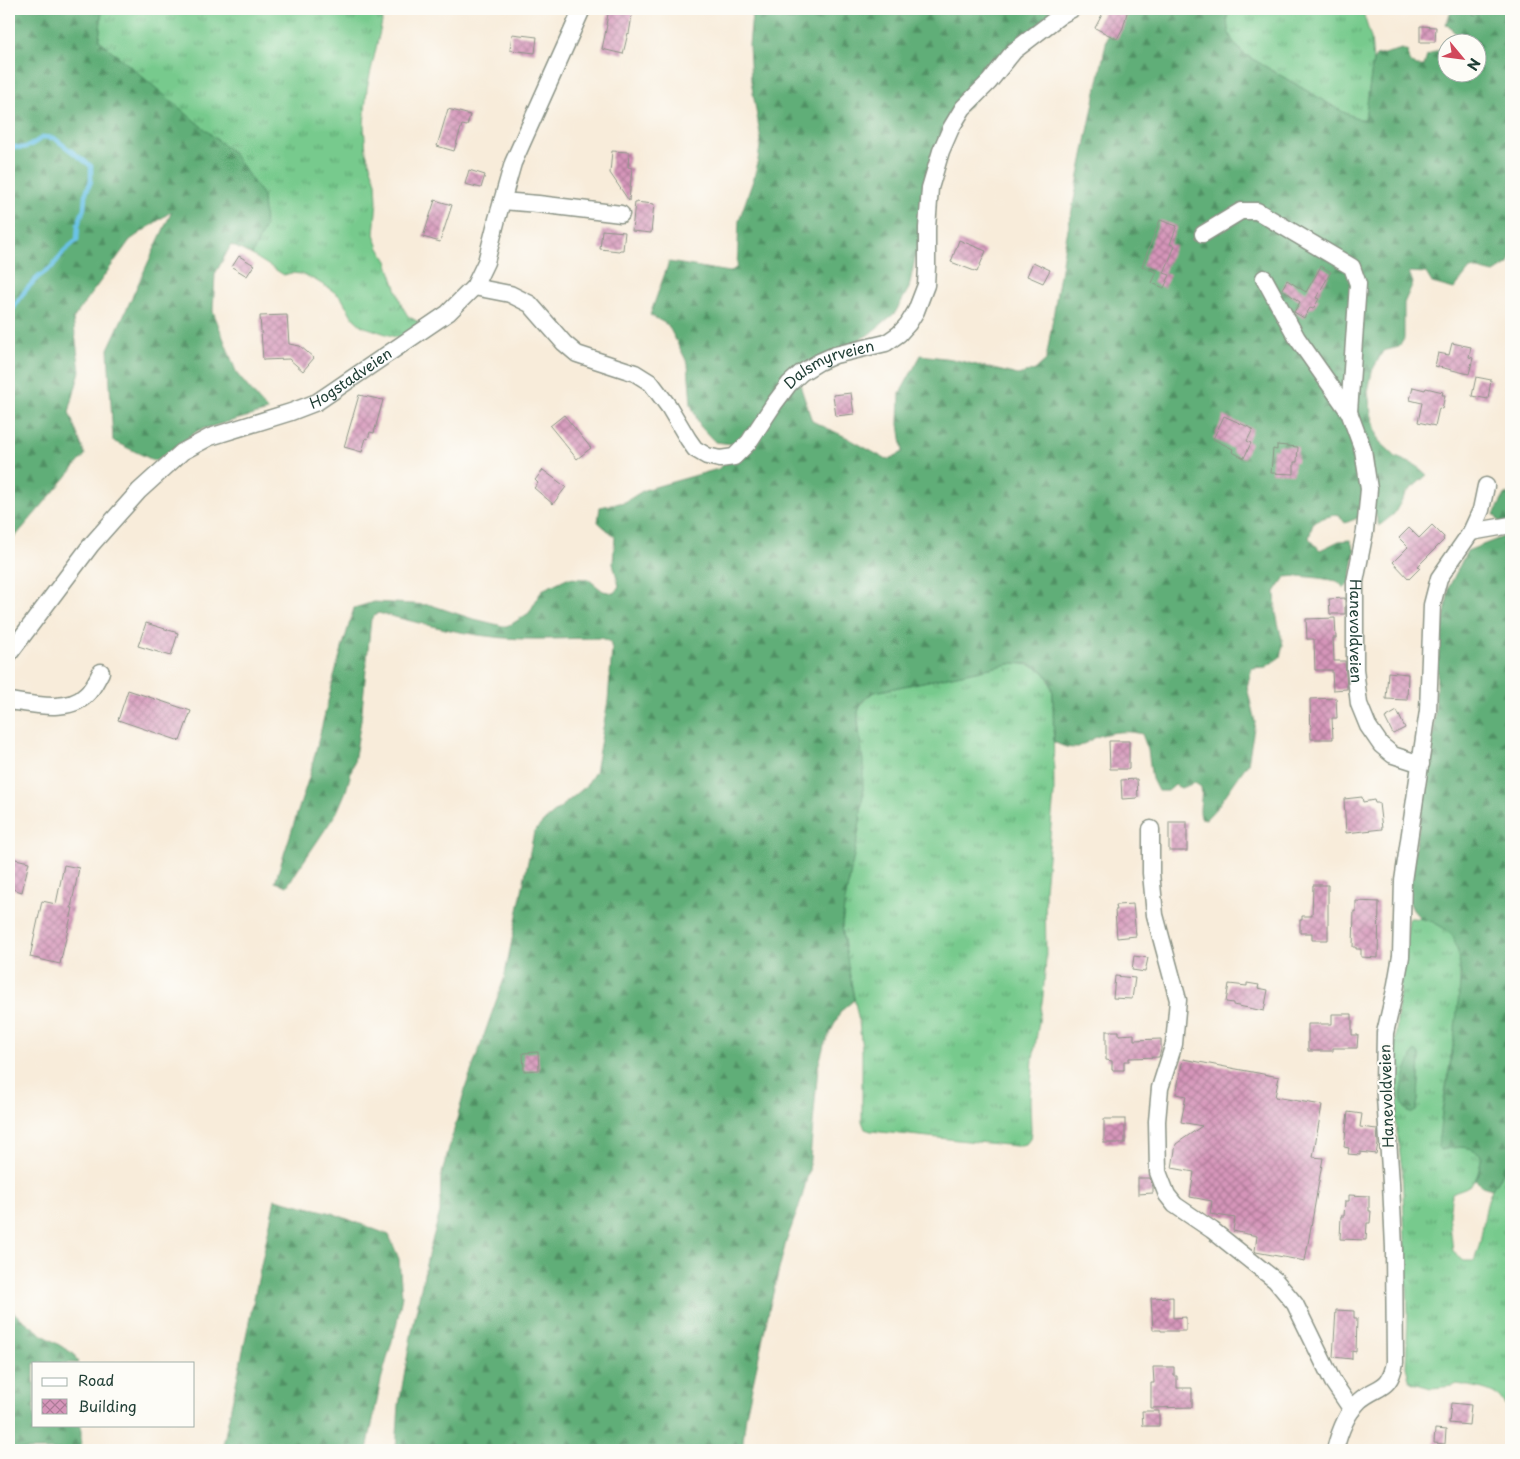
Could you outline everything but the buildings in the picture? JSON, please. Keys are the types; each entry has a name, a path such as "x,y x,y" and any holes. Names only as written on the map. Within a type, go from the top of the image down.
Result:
{"street":[{"name":"Hogstadveien","path":"9,654 90,545 139,491 182,452 210,437 317,402 448,313 474,287 486,262 513,163 582,9"},
{"name":"Dalsmyrveien","path":"474,287 510,294 530,304 564,343 577,354 635,373 651,383 696,449 707,456 720,459 734,457 749,442 789,384 801,373 819,362 835,356 886,343 899,334 908,324 916,312 926,285 930,188 951,128 963,108 989,82 1014,51 1061,15 1072,9"},
{"path":"502,201 621,214"},
{"name":"Hanevoldveien","path":"1203,234 1241,211 1257,212 1352,267 1358,284 1349,412"},
{"name":"Hanevoldveien","path":"1264,278 1297,338 1349,412 1364,450 1369,490 1365,531 1356,582 1355,669 1359,704 1368,726 1381,745 1393,755 1421,764"},
{"name":"Hanevoldveien","path":"1335,1450 1352,1410 1360,1401 1388,1382 1393,1374 1395,1362 1394,1248 1384,1083 1385,1033 1396,990 1401,956 1403,881 1428,711 1432,606 1439,578 1471,532 1480,510 1486,486"},
{"path":"1471,532 1511,525"},
{"path":"9,701 41,705 69,704 80,700 88,694 102,672"},
{"path":"1151,829 1151,873 1156,915 1178,1000 1174,1044 1160,1088 1157,1121 1158,1172 1167,1195 1175,1205 1212,1230 1275,1280 1295,1304 1333,1382 1352,1410"}],"green space":[{"path":"9,9 102,9 99,40 233,153 263,196 265,226 252,255 231,245 215,274 213,311 237,374 268,411 199,430 155,461 113,441 108,349 172,211 130,240 73,319 80,371 69,412 85,455 9,544"},
{"path":"102,9 385,9 367,88 364,125 366,152 376,182 377,201 374,234 379,248 387,261 402,306 408,316 422,324 401,339 362,326 353,318 341,297 330,289 301,274 291,273 284,275 252,255 265,226 99,40"},
{"path":"750,9 1059,9 951,125 923,219 909,288 895,313 868,335 802,368 801,388 812,421 887,460 903,452 899,424 900,393 921,355 952,359 1018,375 1035,370 1046,360 1065,244 1108,33 1110,9 1228,9 1227,23 1229,34 1244,54 1343,112 1362,120 1365,119 1373,61 1376,56 1402,49 1408,52 1410,62 1417,66 1424,66 1427,56 1438,50 1438,82 1488,82 1488,32 1454,32 1446,24 1454,9 1470,9 1469,11 1472,15 1484,9 1511,9 1511,259 1509,264 1494,273 1470,269 1454,289 1432,283 1426,273 1409,272 1413,283 1404,303 1404,339 1399,347 1383,351 1372,371 1368,392 1371,413 1379,441 1396,457 1417,466 1427,475 1406,493 1394,514 1379,526 1373,507 1358,518 1345,523 1338,514 1313,523 1309,538 1320,550 1339,541 1350,540 1355,551 1350,584 1344,588 1337,581 1299,576 1285,577 1275,592 1276,613 1283,645 1280,657 1266,667 1252,668 1247,687 1255,722 1248,763 1218,806 1206,819 1201,818 1200,814 1201,787 1195,783 1181,788 1175,785 1168,791 1158,791 1152,779 1148,750 1142,734 1129,732 1111,733 1098,736 1082,746 1071,748 1054,742 1053,693 1050,680 1037,667 1014,663 875,692 867,696 861,703 858,712 858,723 863,760 863,793 859,829 844,906 842,927 854,1000 841,1011 824,1045 818,1067 809,1170 801,1201 786,1242 771,1301 746,1415 742,1450 396,1450 399,1405 410,1341 428,1255 440,1212 441,1177 466,1086 504,979 534,832 544,821 585,787 595,772 608,701 612,649 610,642 601,638 521,639 479,635 378,613 371,619 361,720 354,762 346,791 337,812 287,886 275,882 310,774 336,669 354,608 374,602 431,605 470,618 507,627 529,613 542,590 567,578 588,579 603,591 614,593 619,586 613,563 615,537 598,522 600,507 625,502 644,490 718,469 737,455 732,444 715,442 700,426 691,405 688,364 668,325 650,315 669,262 730,272 737,267 739,220 756,172 761,140 751,81 749,45 752,15"},
{"path":"1228,9 1362,9 1371,38 1373,61 1365,119 1359,119 1343,112 1244,54 1229,34 1227,23"},
{"path":"1506,493 1511,497 1511,520 1501,525 1494,514"},
{"path":"1511,532 1511,1164 1492,1189 1482,1186 1475,1180 1482,1156 1478,1152 1462,1147 1440,1150 1438,1145 1453,1047 1461,976 1458,952 1453,936 1433,922 1420,918 1413,910 1406,895 1432,756 1438,659 1449,587 1467,551 1508,535"},
{"path":"1014,663 1030,665 1045,673 1053,693 1054,794 1045,889 1046,959 1043,996 1033,1059 1030,1139 1026,1144 1016,1146 871,1131 865,1129 862,1121 862,1050 859,1022 842,927 844,906 859,829 863,793 858,712 864,700 875,692"},
{"path":"1409,918 1427,920 1439,924 1453,936 1458,951 1460,971 1453,1047 1441,1116 1441,1150 1457,1147 1468,1148 1482,1155 1479,1172 1473,1182 1466,1188 1452,1193 1449,1214 1453,1252 1464,1261 1474,1261 1492,1189 1511,1164 1511,1437 1506,1407 1498,1396 1481,1388 1457,1384 1431,1388 1413,1383 1409,1378 1406,1367 1408,1312 1402,1169 1391,1089 1399,997","holes":["1415,1052 1420,1055 1418,1100 1416,1111 1405,1077"]},
{"path":"1415,1051 1420,1055 1418,1100 1416,1111 1412,1113 1403,1105 1402,1093 1409,1062"},
{"path":"275,1199 332,1213 389,1235 399,1259 402,1296 396,1327 381,1380 367,1450 222,1450"},
{"path":"9,1309 43,1335 74,1354 78,1362 32,1362 32,1426 81,1426 81,1450 9,1450"}],"waterway":[{"path":"9,146 24,148 43,137 54,138 91,166 91,181 85,195 84,208 78,225 77,240 64,251 53,266 37,278 25,291 9,315"}]}
